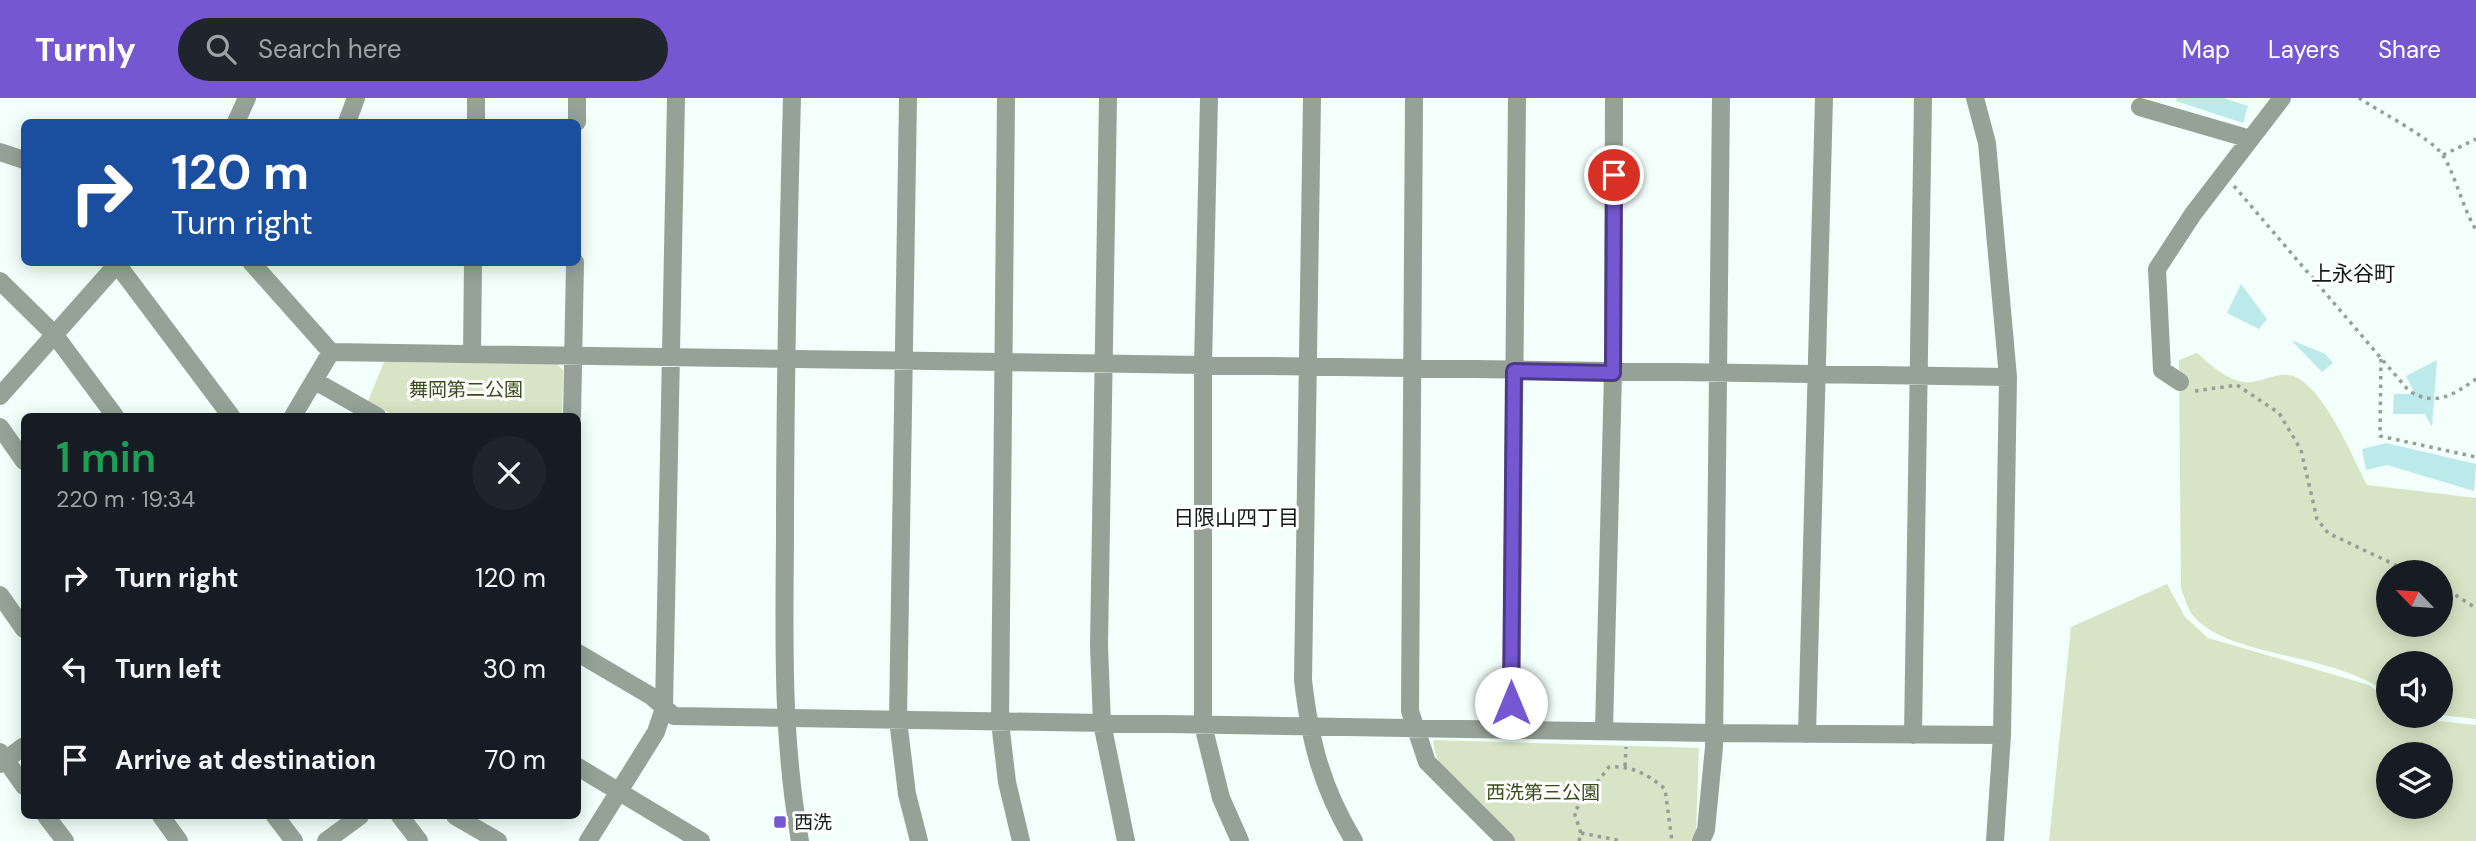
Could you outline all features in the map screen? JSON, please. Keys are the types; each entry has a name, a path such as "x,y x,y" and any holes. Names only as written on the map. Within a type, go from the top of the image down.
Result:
{"street":[{"path":"237,119 246,98"},
{"path":"348,119 356,98"},
{"path":"476,98 476,119"},
{"path":"576,119 577,98"},
{"path":"588,841 656,732 664,708 673,358 676,98"},
{"path":"792,98 785,359 786,719 790,788 800,841"},
{"path":"908,98 898,720 907,794 919,841"},
{"path":"1006,98 1000,722 1007,782 1021,841"},
{"path":"1108,98 1100,646 1102,723 1126,841"},
{"path":"1209,98 1203,366 1203,725 1221,798 1240,841"},
{"path":"1312,98 1303,680 1307,727 1321,776 1354,841"},
{"path":"1414,98 1410,711 1413,728 1427,762 1506,841"},
{"path":"1511,729 1517,98"},
{"path":"1604,730 1613,373 1614,98"},
{"path":"1701,841 1706,830 1713,733 1721,98"},
{"path":"1807,734 1819,376 1824,98"},
{"path":"1913,735 1923,98"},
{"path":"1975,98 1987,143 2008,377 2002,735 1995,841"},
{"path":"2180,382 2162,370 2157,270 2223,174 2282,98"},
{"path":"2140,107 2250,139"},
{"path":"0,152 21,159"},
{"path":"0,396 115,266"},
{"path":"120,266 230,413"},
{"path":"256,266 331,352 2008,377"},
{"path":"472,354 473,266"},
{"path":"572,413 575,266"},
{"path":"0,281 54,334 112,413"},
{"path":"295,413 331,352"},
{"path":"315,381 372,413"},
{"path":"0,427 21,457"},
{"path":"0,595 21,625"},
{"path":"581,655 651,696 674,716 1713,733 2002,735"},
{"path":"21,748 2,759 21,782"},
{"path":"581,769 701,841"},
{"path":"48,819 65,841"},
{"path":"163,819 179,841"},
{"path":"277,819 294,841"},
{"path":"326,841 356,819"},
{"path":"402,819 419,841"},
{"path":"459,819 498,841"}],"path":[{"path":"2359,98 2430,142 2443,155 2465,211 2476,230"},
{"path":"2443,155 2476,139"},
{"path":"2223,174 2409,391 2428,399 2450,397 2476,379"},
{"path":"2381,359 2380,436 2476,457"},
{"path":"2180,382 2177,390 2183,393 2237,386 2279,413 2301,450 2317,519 2328,533 2342,542 2383,560"},
{"path":"2454,594 2476,608"},
{"path":"1579,841 1581,834 1574,812 1609,767 1625,766 1655,780 1665,789 1672,841"},
{"path":"1581,834 1622,841"}],"green space":[{"path":"2197,353 2224,374 2243,382 2279,375 2294,376 2321,400 2367,485 2476,498 2476,719 2453,716 2453,651 2376,651 2376,687 2342,671 2234,641 2212,631 2195,618 2181,589 2179,360"},
{"name":"舞岡第二公園","path":"384,362 557,364 563,370 562,413 390,413 368,401"},
{"path":"2167,584 2185,617 2208,638 2369,685 2376,691 2376,728 2453,728 2453,723 2476,725 2476,841 2049,841 2071,627"},
{"name":"西洗第三公園","path":"1433,740 1699,748 1696,832 1691,841 1514,841 1452,783 1436,755"}],"building":[{"path":"2177,98 2223,98 2248,106 2243,123 2176,101"},
{"path":"2241,284 2267,319 2259,329 2227,313"},
{"path":"2291,340 2325,354 2333,363 2322,372"},
{"path":"2437,360 2432,427 2425,414 2393,414 2394,394 2415,394 2406,376"},
{"path":"2386,443 2476,464 2474,491 2387,465 2366,470 2362,449"}],"place":[{"name":"西洗","path":"780,822"}],"district":[{"name":"上永谷町","path":"2353,274"},
{"name":"日限山四丁目","path":"1236,518"}],"route":[{"path":"1511,703 1514,371 1613,373 1614,175"}]}
